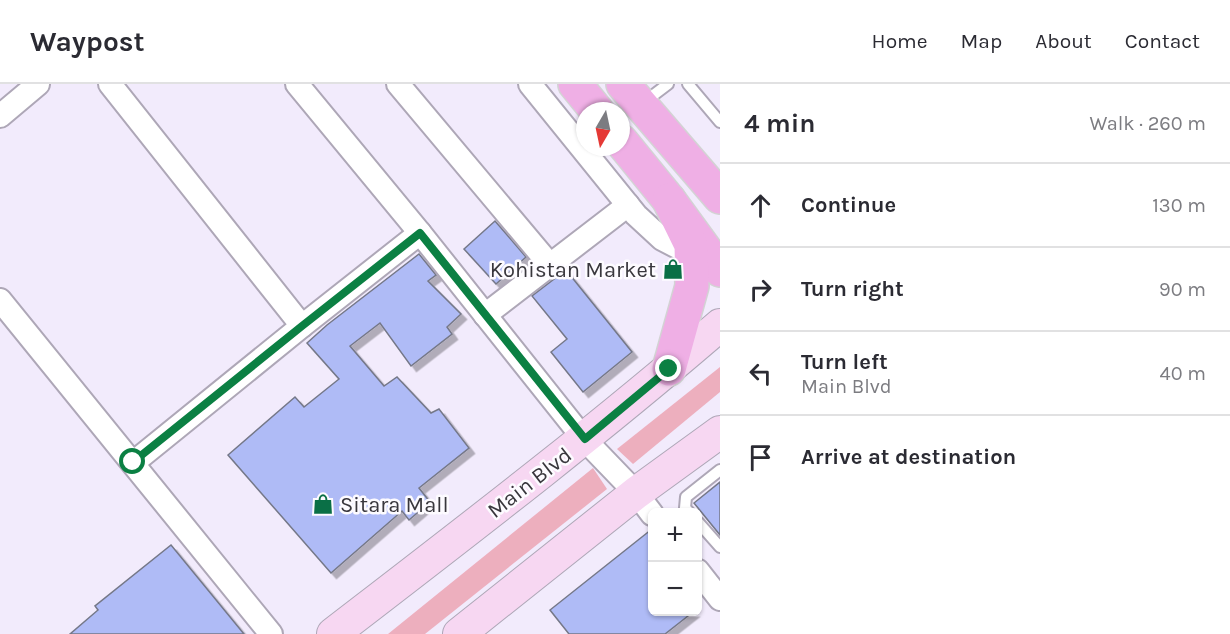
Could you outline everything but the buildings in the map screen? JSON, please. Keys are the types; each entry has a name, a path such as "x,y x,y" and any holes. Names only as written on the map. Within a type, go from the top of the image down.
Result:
{"main road":[{"path":"575,84 590,102"},
{"path":"632,95 720,197"},
{"path":"630,152 669,200 720,270"},
{"path":"669,200 691,245 692,286 669,369"},
{"name":"Main Blvd","path":"333,634 585,439 720,325"},
{"path":"459,634 644,503 720,432"}],"street":[{"path":"0,116 38,84"},
{"path":"110,84 302,326"},
{"path":"297,84 585,439 644,503"},
{"path":"398,84 550,265"},
{"path":"530,84 636,215 662,239 691,254"},
{"path":"485,315 628,205"},
{"path":"133,462 420,233"},
{"path":"0,300 271,634"}],"lane":[{"path":"632,95 668,84"},
{"path":"688,84 720,122"},
{"path":"685,508 686,497 720,470"},
{"path":"702,527 720,547"}],"shaded area":[{"path":"720,367 720,392 633,464 617,449"},
{"path":"593,468 607,489 425,634 388,634"}],"place":[{"name":"Kohistan Market","path":"673,269"},
{"name":"Sitara Mall","path":"323,504"}],"route":[{"path":"133,462 420,233 585,439 669,369"}]}
